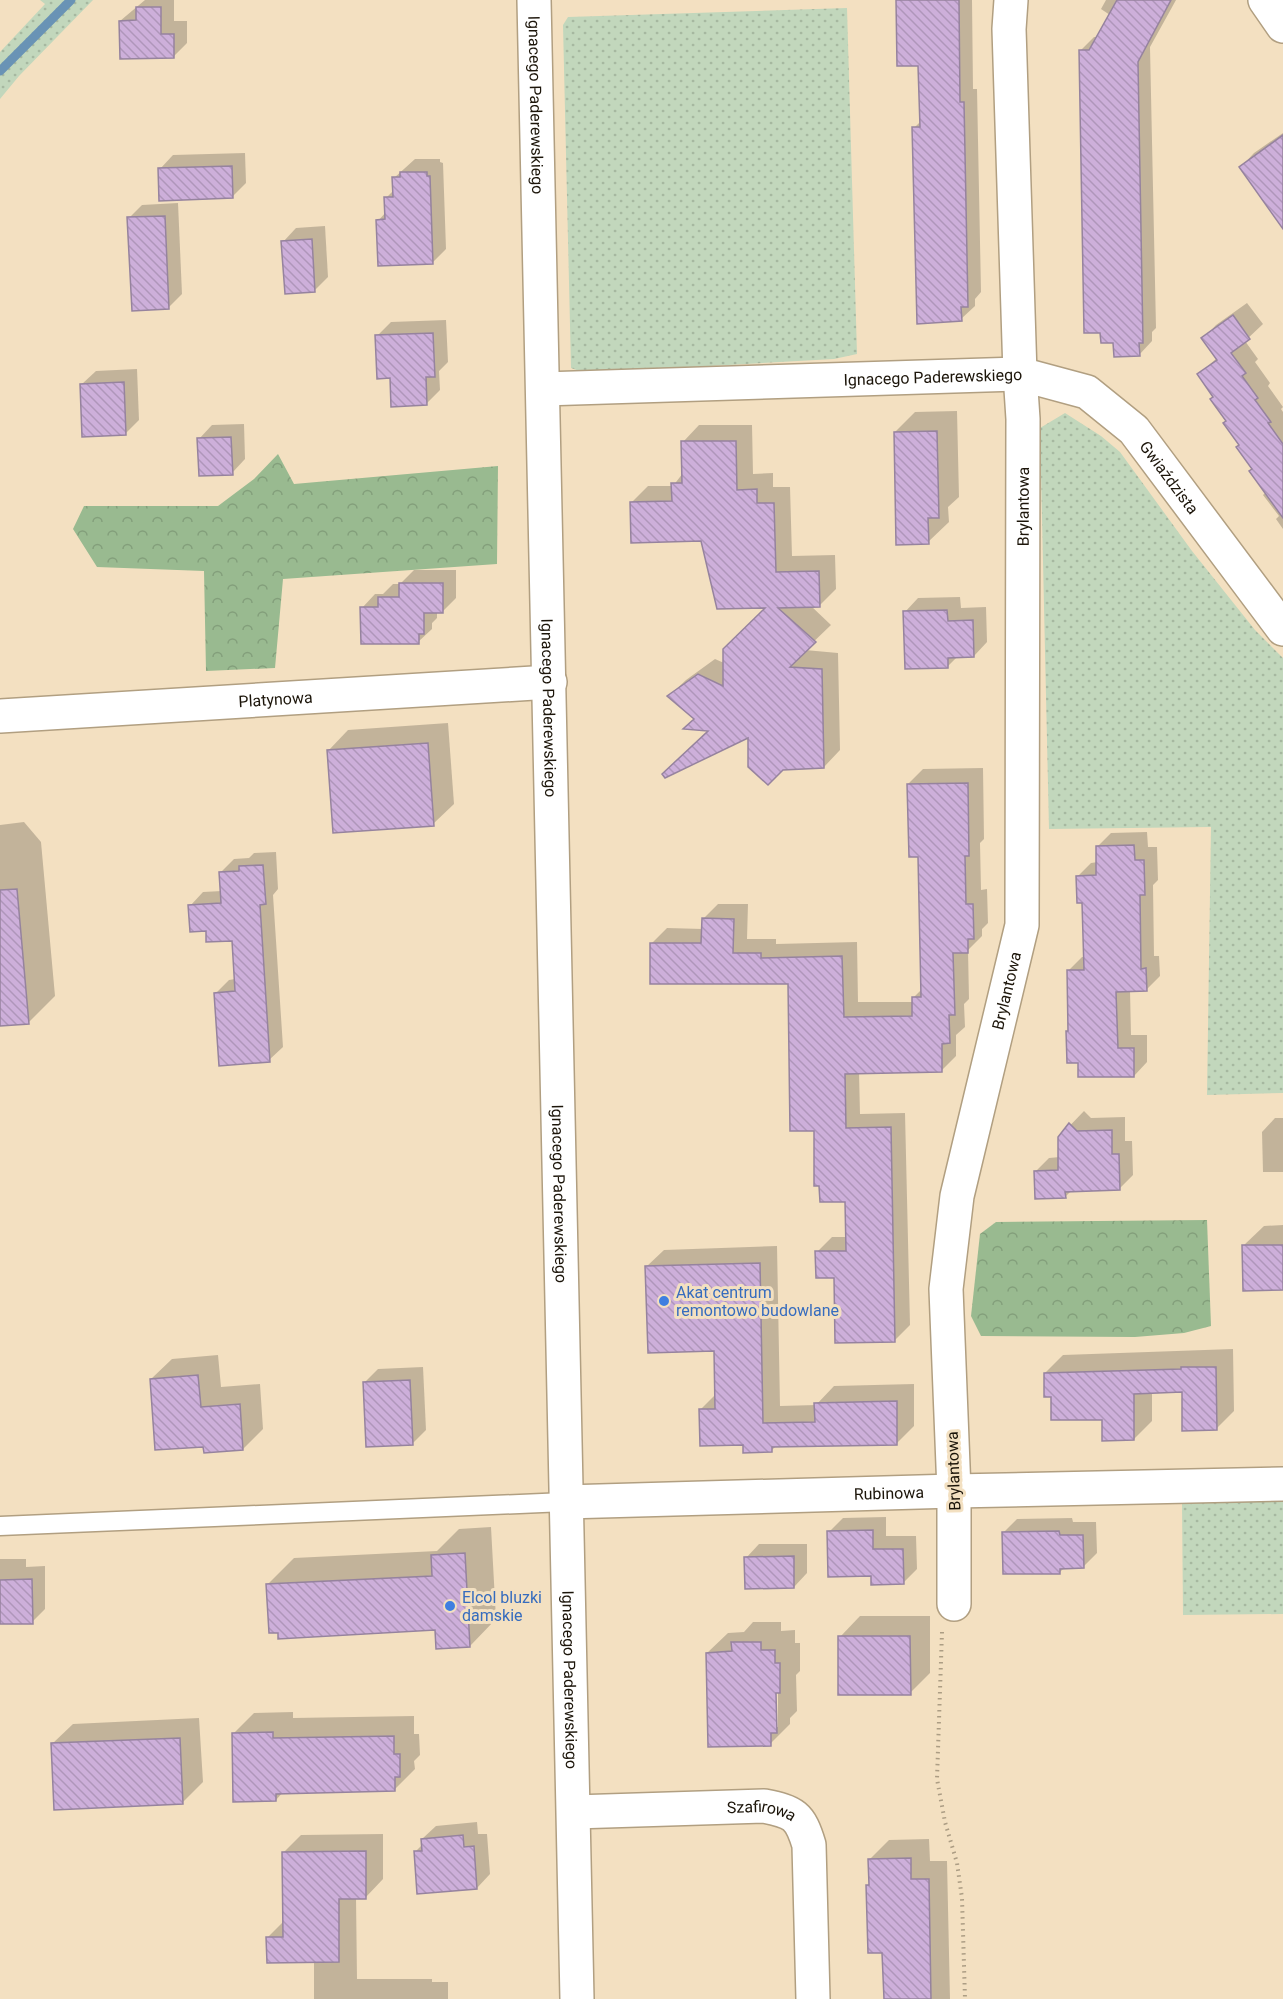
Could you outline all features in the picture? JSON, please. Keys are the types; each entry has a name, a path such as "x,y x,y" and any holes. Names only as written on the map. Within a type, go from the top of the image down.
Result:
{"street":[{"name":"Ignacego Paderewskiego","path":"534,0 577,1999"},
{"name":"Ignacego Paderewskiego","path":"543,389 1020,374 1009,29 1011,0"},
{"path":"1265,0 1283,26"},
{"name":"Gwiaździsta","path":"1020,374 1087,392 1134,430 1283,629"},
{"name":"Brylantowa","path":"954,1604 954,1491 946,1289 957,1196 1022,925 1023,419 1020,374"},
{"name":"Platynowa","path":"0,716 550,682"},
{"name":"Rubinowa","path":"565,1502 1283,1484"},
{"name":"Szafirowa","path":"574,1812 764,1806 787,1811 802,1824 809,1845 813,1999"}],"lane":[{"path":"0,1527 565,1502"}],"path":[{"path":"954,1604 942,1627 937,1779 945,1822 957,1863 962,1898 965,1999"}],"green space":[{"path":"40,0 93,0 19,76 0,99 0,52 45,4"},
{"path":"847,8 857,354 834,359 585,373 571,368 563,25 568,17"},
{"path":"1065,413 1101,436 1120,452 1192,551 1255,630 1283,658 1283,1093 1207,1095 1211,827 1049,829 1040,428"},
{"path":"278,454 294,484 498,466 497,564 283,579 275,668 206,671 204,571 97,567 73,529 84,506 218,506 254,479"},
{"path":"1207,1220 1211,1326 1184,1333 1135,1337 981,1336 971,1316 980,1234 996,1222"},
{"path":"1283,1500 1283,1614 1183,1615 1182,1502"}],"building":[{"path":"896,0 959,0 960,102 964,102 968,307 961,307 962,321 917,324 912,127 920,127 918,66 897,66"},
{"path":"1117,0 1171,0 1138,62 1143,343 1139,343 1140,356 1114,357 1113,343 1101,343 1100,333 1084,333 1079,50 1089,50"},
{"path":"136,7 161,7 161,34 174,34 174,58 120,59 119,21 136,20"},
{"path":"1283,135 1283,229 1239,167"},
{"path":"232,166 233,198 159,201 158,168"},
{"path":"400,172 427,172 427,176 430,176 433,264 378,266 376,220 385,219 384,197 393,197 392,177 400,177"},
{"path":"165,216 169,309 132,311 127,217"},
{"path":"312,239 315,292 285,294 281,241"},
{"path":"1233,315 1250,339 1231,353 1246,373 1242,376 1258,398 1255,400 1283,444 1283,518 1249,471 1252,469 1236,447 1239,445 1223,423 1226,421 1210,399 1213,397 1197,374 1217,360 1201,338"},
{"path":"433,333 435,377 426,377 427,405 391,407 390,378 377,379 375,335"},
{"path":"124,382 126,435 82,437 80,384"},
{"path":"937,431 939,518 928,518 929,544 896,545 894,432"},
{"path":"231,437 233,475 199,476 197,438"},
{"path":"681,441 736,441 737,490 757,489 757,503 774,503 776,572 819,571 820,607 778,608 816,642 790,667 822,669 824,768 783,770 768,785 748,767 748,738 665,778 662,774 708,731 683,729 694,719 667,696 698,674 723,686 723,649 765,608 717,609 701,541 631,543 630,502 672,501 671,483 682,483"},
{"path":"399,583 443,583 443,613 424,613 424,634 419,634 419,644 361,644 360,607 378,607 378,597 399,597"},
{"path":"947,610 948,621 973,620 974,657 948,658 948,668 905,669 903,611"},
{"path":"428,743 434,826 333,833 327,750"},
{"path":"968,783 969,856 965,856 966,904 973,904 974,939 968,939 968,953 953,953 955,1015 949,1015 950,1043 942,1044 942,1072 845,1074 846,1128 891,1127 895,1342 835,1343 834,1278 816,1278 815,1251 846,1251 845,1202 820,1202 819,1186 814,1186 814,1131 790,1131 788,984 650,984 650,943 701,943 702,918 734,919 733,953 761,953 761,958 842,956 844,1017 912,1016 912,997 921,997 918,857 909,857 907,784"},
{"path":"1134,845 1135,860 1144,860 1145,895 1140,895 1141,969 1146,968 1147,991 1116,992 1118,1048 1134,1048 1134,1077 1078,1077 1078,1063 1067,1063 1066,1031 1068,1031 1067,970 1084,970 1082,903 1077,903 1076,876 1096,875 1096,846"},
{"path":"263,865 266,904 260,905 270,1062 219,1066 214,993 235,991 232,941 206,942 206,931 190,932 188,905 221,903 219,872 239,871 239,866"},
{"path":"17,889 29,1024 0,1026 0,890"},
{"path":"1069,1123 1077,1131 1112,1130 1112,1154 1119,1154 1120,1190 1065,1192 1066,1198 1035,1199 1034,1171 1058,1170 1058,1137"},
{"path":"1242,1245 1283,1245 1283,1290 1243,1291"},
{"path":"760,1263 763,1423 815,1422 814,1403 897,1401 897,1445 772,1447 772,1452 743,1453 743,1445 700,1446 699,1409 715,1409 714,1351 648,1353 645,1266"},
{"path":"1181,1367 1216,1367 1217,1430 1182,1431 1182,1392 1134,1394 1134,1440 1102,1441 1102,1420 1051,1420 1051,1397 1044,1397 1044,1373 1181,1369"},
{"path":"198,1375 201,1407 240,1404 243,1450 204,1453 203,1447 155,1450 150,1379"},
{"path":"410,1380 413,1445 366,1447 363,1382"},
{"path":"873,1530 873,1549 903,1549 904,1584 871,1585 871,1576 828,1577 827,1531"},
{"path":"1059,1531 1060,1535 1083,1535 1084,1568 1060,1569 1060,1574 1003,1574 1002,1532"},
{"path":"465,1553 470,1647 436,1649 435,1630 278,1639 278,1633 269,1633 266,1584 432,1576 431,1555"},
{"path":"794,1556 794,1588 745,1589 744,1557"},
{"path":"32,1579 33,1624 0,1624 0,1580"},
{"path":"838,1636 910,1636 911,1695 838,1695"},
{"path":"731,1642 761,1642 761,1650 775,1650 775,1663 780,1663 780,1693 776,1693 777,1733 771,1733 771,1746 708,1747 706,1653 732,1651"},
{"path":"273,1732 273,1738 394,1736 394,1754 400,1754 400,1777 395,1777 395,1791 276,1794 276,1801 233,1802 232,1733"},
{"path":"180,1738 183,1804 54,1810 51,1743"},
{"path":"463,1835 464,1847 474,1846 477,1889 417,1894 414,1851 422,1851 421,1839"},
{"path":"366,1851 366,1899 339,1899 339,1962 267,1963 266,1937 283,1937 282,1852"},
{"path":"911,1858 911,1879 929,1879 931,1999 884,1999 882,1953 868,1953 866,1885 869,1885 868,1859"}],"waterway":[{"path":"0,71 71,0"}],"place":[{"name":"Akat centrum remontowo budowlane","path":"664,1301"},
{"name":"Elcol bluzki damskie","path":"450,1606"}]}
